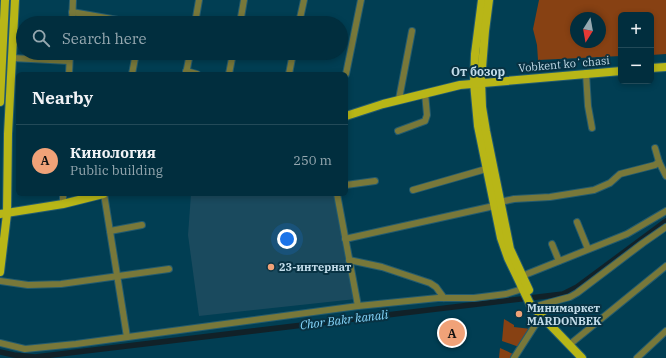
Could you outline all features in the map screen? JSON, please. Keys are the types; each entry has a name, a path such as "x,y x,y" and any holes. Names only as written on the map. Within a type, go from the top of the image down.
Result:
{"main road":[{"path":"0,102 5,0"},
{"path":"0,272 7,168 15,0"},
{"path":"482,0 475,54 478,83 504,248 524,288 541,316 582,358"},
{"path":"489,0 478,83 478,126 486,169 510,249 522,276 524,288"},
{"path":"654,68 666,67"},
{"name":"Vobkent koʻchasi","path":"348,115 399,99 478,83 618,70"},
{"path":"3,214 63,204 96,196"}],"street":[{"path":"72,16 73,0"},
{"path":"196,16 199,0"},
{"path":"241,16 244,0"},
{"path":"301,16 304,0"},
{"path":"346,72 361,0"},
{"path":"72,12 95,16"},
{"path":"399,99 412,31"},
{"path":"12,58 16,58"},
{"path":"50,60 69,61 69,72"},
{"path":"132,72 135,60"},
{"path":"186,72 189,60"},
{"path":"229,72 232,60"},
{"path":"289,72 292,60"},
{"path":"586,73 588,106 592,128"},
{"path":"398,131 425,122 427,115 425,93"},
{"path":"655,148 659,162 666,176"},
{"path":"345,239 514,199 550,197 594,190 610,183 620,174 655,165 659,162"},
{"path":"413,190 486,169"},
{"path":"348,185 375,181"},
{"path":"63,196 63,204"},
{"path":"104,196 127,336"},
{"path":"337,196 358,306"},
{"path":"522,276 627,234 666,211"},
{"path":"577,222 588,249"},
{"path":"110,231 142,225"},
{"path":"534,305 570,297 577,293 643,242 666,227"},
{"path":"552,244 559,261"},
{"path":"349,260 382,266 430,283 436,287 444,298"},
{"path":"569,345 666,266"},
{"path":"0,281 28,285 61,284 169,269"},
{"path":"0,343 25,349 358,306 444,298 474,298 506,294 524,288"},
{"path":"514,358 541,316"},
{"path":"637,358 666,331"}],"shaded area":[{"path":"539,0 666,0 666,54 654,55 654,12 618,12 618,56 538,60 537,45 533,29"},
{"name":"23-интернат","path":"191,196 336,196 356,299 199,316 188,235"},
{"path":"504,319 514,325 514,327 531,329 519,347 502,341"},
{"path":"500,348 513,354 510,358 499,358"}],"waterway":[{"name":"Chor Bakr kanali","path":"0,352 35,357 563,294 577,287 666,221"}],"place":[{"name":"23-интернат","path":"271,267"},
{"name":"Минимаркет MARDONBEK","path":"519,314"},
{"name":"Кинология","path":"452,333"}],"district":[{"name":"От бозор","path":"478,72"}]}
